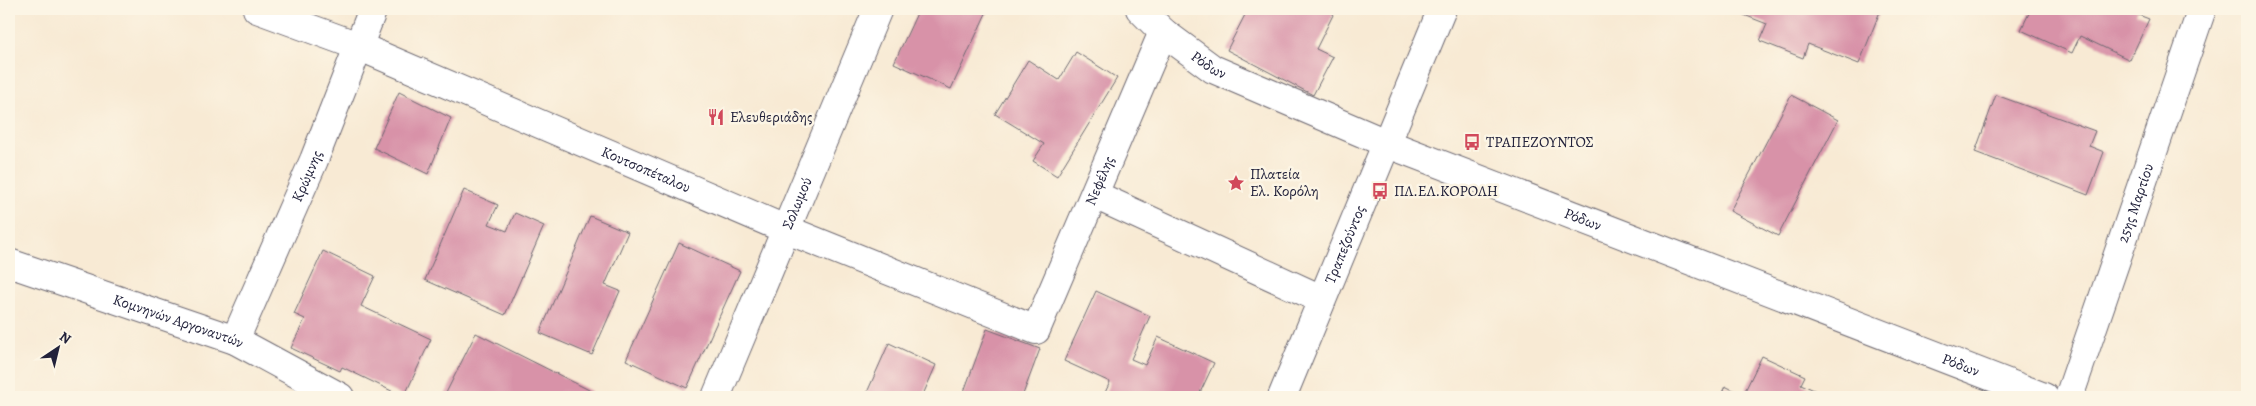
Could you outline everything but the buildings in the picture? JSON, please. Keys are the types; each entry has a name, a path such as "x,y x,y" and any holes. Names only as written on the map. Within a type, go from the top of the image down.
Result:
{"street":[{"name":"Κουτσοπέταλου","path":"257,9 358,46 785,229 1036,330"},
{"name":"Κρώμνης","path":"235,340 314,160 373,9"},
{"name":"Σολωμού","path":"716,397 878,9"},
{"name":"Ρόδων","path":"1140,9 1163,32 1213,69 1388,144 2044,397"},
{"name":"Τραπεζούντος","path":"1282,397 1321,299 1388,144 1442,9"},
{"name":"25ης Μαρτίου","path":"2069,397 2202,9"},
{"name":"Νεφέλης","path":"1036,330 1096,195 1163,32"},
{"path":"1096,195 1321,299"},
{"name":"Κομνηνών Αργοναυτών","path":"9,263 235,340 340,397"}],"place":[{"name":"Ελευθεριάδης","path":"716,117"},
{"name":"ΤΡΑΠΕΖΟΥΝΤΟΣ","path":"1472,142"},
{"name":"Πλατεία Ελ. Κορόλη","path":"1236,183"},
{"name":"ΠΛ.ΕΛ.ΚΟΡΟΛΗ","path":"1380,191"}]}
